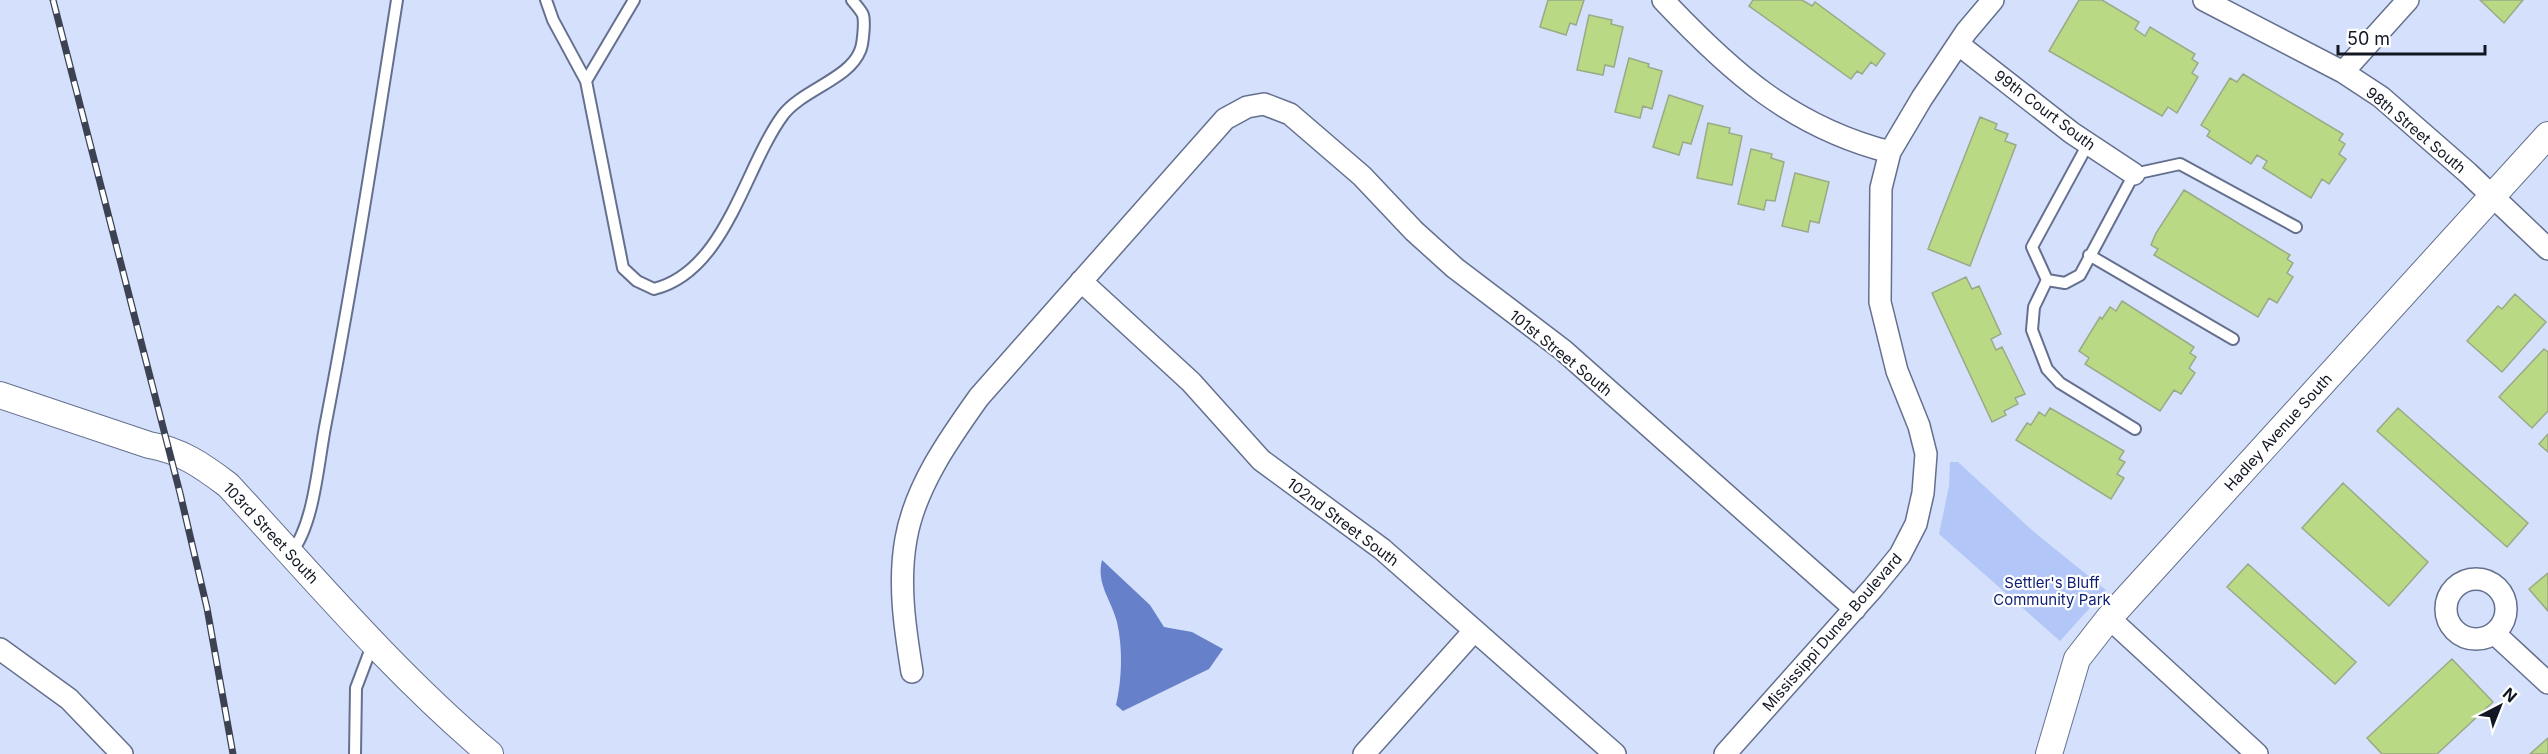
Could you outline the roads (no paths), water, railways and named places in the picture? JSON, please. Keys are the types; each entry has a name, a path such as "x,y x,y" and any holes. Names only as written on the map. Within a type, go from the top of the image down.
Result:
{"street":[{"path":"1663,0 1739,75 1807,122 1854,142 1890,152"},
{"name":"Mississippi Dunes Boulevard","path":"1725,754 1855,609 1899,555 1916,524 1923,493 1926,454 1920,426 1897,370 1880,302 1881,188 1890,152 1958,44 1993,0"},
{"name":"98th Street South","path":"2204,0 2343,72 2381,97 2548,249"},
{"path":"2343,72 2408,0"},
{"name":"99th Court South","path":"1958,44 2088,144 2134,174"},
{"name":"101st Street South","path":"1080,281 1225,118 1247,107 1264,104 1290,114 1322,140 1455,268 1563,350 1855,609"},
{"name":"Hadley Avenue South","path":"2049,754 2077,659 2109,618 2548,135"},
{"path":"912,672 902,598 906,539 919,497 948,441 979,397 1080,281"},
{"name":"102nd Street South","path":"1080,281 1191,382 1261,460 1382,549 1615,754"},
{"name":"103rd Street South","path":"0,395 149,445 168,448 202,464 228,485 374,643 490,754"},
{"path":"2109,618 2257,754"},
{"path":"1364,754 1474,631"},
{"path":"2494,633 2548,683"},
{"path":"0,649 69,699 122,754"}],"lane":[{"path":"291,553 301,540 324,430 364,210 397,0"},
{"path":"546,0 553,20 586,81 623,268 637,281 654,289 673,284 698,264 720,232 783,115 800,97 846,69 860,51 863,15 852,0"},
{"path":"586,81 634,0"},
{"path":"2047,280 2032,247 2088,144"},
{"path":"2047,280 2065,283 2080,275 2134,174 2180,164 2296,227"},
{"path":"2089,255 2233,339"},
{"path":"2047,280 2034,307 2032,330 2047,369 2060,383 2135,429"},
{"path":"355,754 356,688 374,643"}],"railway":[{"path":"53,0 180,493 207,608 233,754"}],"park label":[{"name":"Settler's Bluff Community Park","path":"2052,590"}]}
